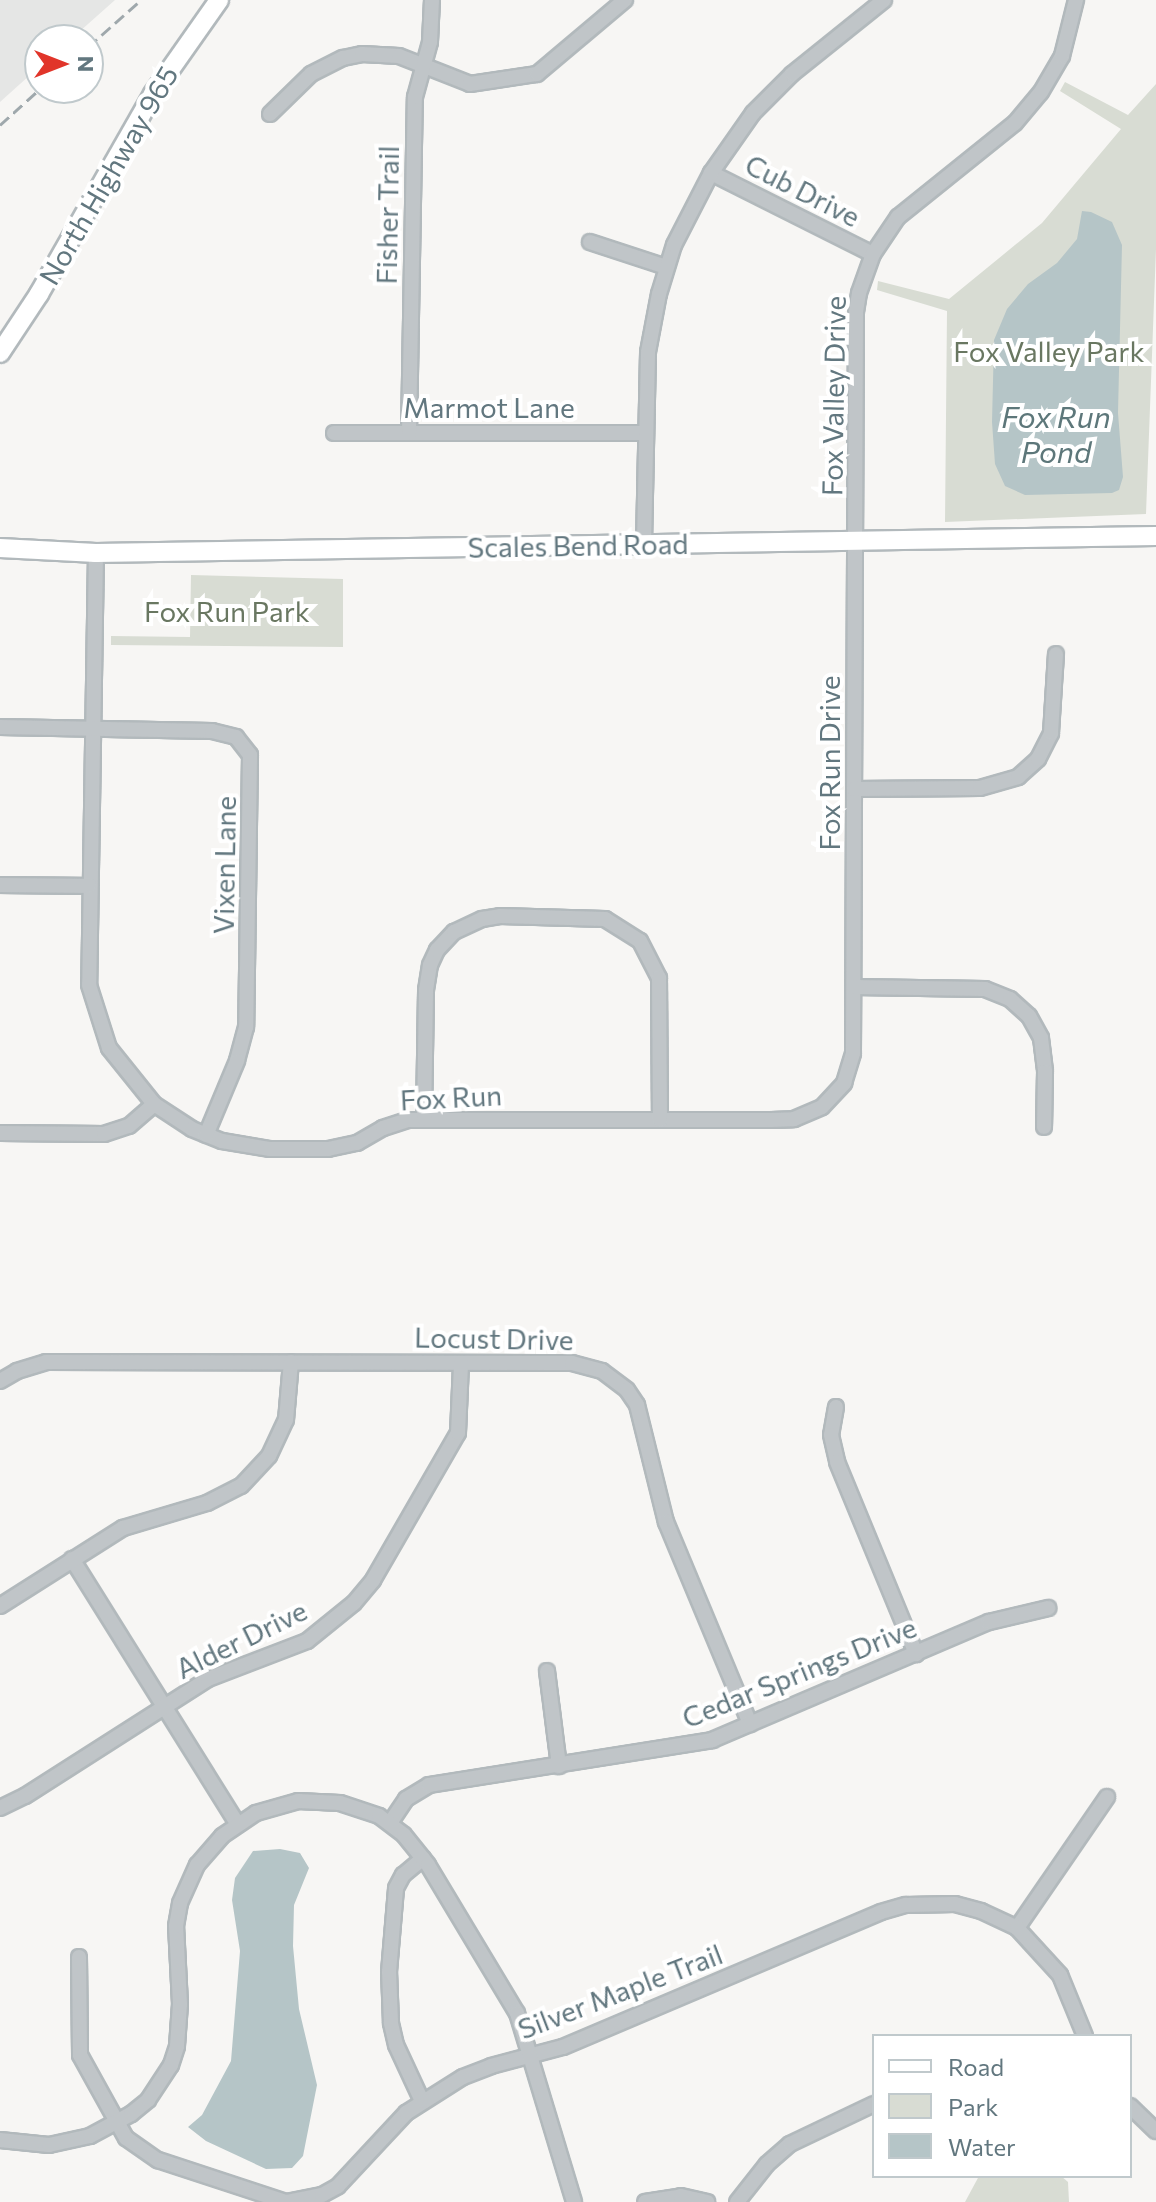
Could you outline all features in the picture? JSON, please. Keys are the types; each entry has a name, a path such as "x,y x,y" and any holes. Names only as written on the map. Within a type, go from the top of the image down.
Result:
{"street":[{"name":"North Highway 965","path":"0,353 39,294 161,82 219,0"},
{"name":"Fisher Trail","path":"409,433 415,97 430,42 432,0"},
{"path":"600,0 611,13"},
{"path":"270,114 297,84 343,58 382,53 470,84 537,74 625,0"},
{"path":"644,544 648,352 666,267 711,173 741,128 770,95 884,0"},
{"name":"Fox Valley Drive","path":"856,540 856,312 873,254 898,217 1028,108 1062,56 1076,0"},
{"name":"Cub Drive","path":"711,173 873,254"},
{"path":"590,242 666,267"},
{"name":"Marmot Lane","path":"334,433 645,433"},
{"name":"Scales Bend Road","path":"0,548 96,553 1156,536"},
{"name":"Fox Run Drive","path":"854,987 856,540"},
{"name":"Fox Run","path":"96,553 87,964 93,1007 119,1064 154,1104 206,1135 253,1148 328,1149 357,1143 393,1124 424,1119 794,1119 822,1107 844,1083 850,1068 854,987"},
{"path":"854,789 980,788 1018,777 1038,759 1051,733 1056,654"},
{"name":"Vixen Lane","path":"0,727 227,733 236,737 250,755 246,1027 237,1061 206,1135"},
{"path":"0,885 89,886"},
{"path":"424,1119 426,978 437,950 454,932 467,924 500,916 530,916 605,919 629,931 649,953 659,978 660,1120"},
{"path":"854,987 985,989 1010,999 1029,1016 1041,1038 1045,1072 1044,1127"},
{"path":"0,1133 104,1134 129,1126 154,1104"},
{"name":"Locust Drive","path":"0,1381 17,1371 46,1362 588,1365 602,1371 627,1390 637,1405 666,1522 750,1724"},
{"path":"0,1606 123,1528 207,1503 241,1486 269,1456 283,1429 290,1397 291,1362"},
{"name":"Alder Drive","path":"0,1808 228,1668 307,1641 354,1603 373,1580 458,1433 461,1363"},
{"path":"836,1407 831,1435 837,1462 916,1654"},
{"path":"72,1559 237,1823"},
{"name":"Cedar Springs Drive","path":"390,1823 406,1799 429,1785 684,1747 750,1724 989,1622 1048,1608"},
{"path":"547,1671 559,1766"},
{"path":"1017,1928 1107,1797"},
{"path":"0,2140 31,2145 90,2136 117,2123 148,2100 171,2065 180,2024 175,1946 180,1903 209,1848 237,1823 277,1805 319,1801 360,1809 390,1823 423,1858 517,2013 574,2202"},
{"path":"422,2101 396,2045 391,2023 389,1972 396,1888 403,1875 423,1858"},
{"name":"Silver Maple Trail","path":"79,1957 80,2055 117,2123 139,2150 158,2160 286,2202 322,2195 338,2186 406,2113 477,2072 563,2047 881,1912 906,1905 955,1904 981,1911 1017,1928 1060,1975 1084,2034"},
{"path":"737,2202 767,2164 790,2144 872,2105"},
{"path":"1132,2108 1156,2131"},
{"path":"645,2202 681,2196 707,2202"}],"shaded area":[{"path":"0,0 115,0 88,24 24,24 24,80 0,102"}],"green space":[{"name":"Fox Valley Park","path":"1065,82 1128,115 1156,84 1156,249 1146,514 945,522 947,311 877,290 878,281 949,299 1042,223 1121,129 1060,91"},
{"name":"Fox Run Park","path":"191,575 343,579 343,647 111,645 111,636 190,637"},
{"path":"978,2178 1063,2178 1068,2182 1069,2202 965,2202"}],"water":[{"name":"Fox Run Pond","path":"1082,211 1112,222 1122,245 1118,413 1123,477 1119,490 1112,493 1025,495 1005,486 995,464 992,422 994,340 1007,309 1028,284 1057,263 1077,239"},
{"path":"280,1849 300,1853 309,1868 294,1905 293,1946 299,2009 317,2085 303,2156 292,2168 266,2169 206,2141 188,2127 202,2115 231,2061 240,1951 232,1900 235,1878 253,1851"}],"railway":[{"path":"104,33 141,0"},
{"path":"0,125 24,103"}]}
